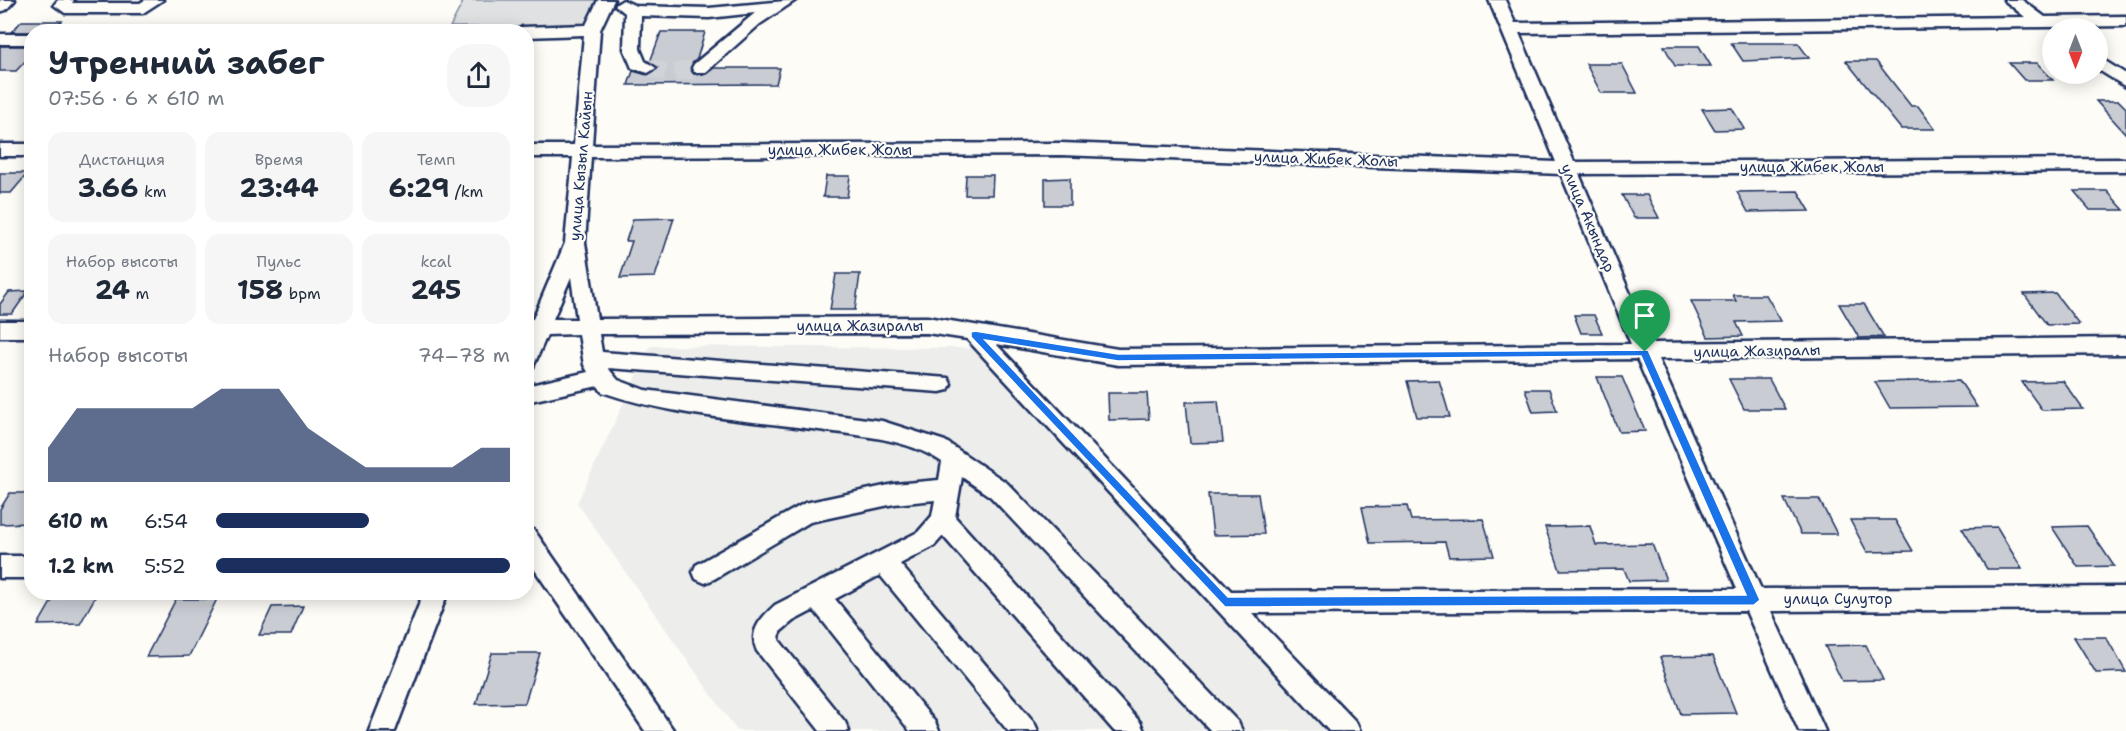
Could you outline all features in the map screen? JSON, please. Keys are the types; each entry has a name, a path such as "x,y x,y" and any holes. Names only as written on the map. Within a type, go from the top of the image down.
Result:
{"street":[{"path":"0,7 7,0"},
{"path":"66,0 62,5 65,9 143,8 155,0"},
{"name":"улица Акындар","path":"1497,0 1645,352 1812,731"},
{"path":"2012,0 2042,22"},
{"path":"606,1 628,6 633,11 709,13 781,4"},
{"name":"улица Кызыл Кайын","path":"534,325 575,243 585,151 592,30 606,1"},
{"path":"700,68 781,4"},
{"path":"633,11 632,49 639,64 648,68"},
{"path":"2108,22 2126,21"},
{"path":"1508,28 2042,25"},
{"path":"534,32 592,30"},
{"path":"0,39 24,39"},
{"path":"2108,69 2126,82"},
{"name":"улица Жибек Жолы","path":"534,151 1061,149 1567,168 2126,165"},
{"path":"0,150 24,150"},
{"path":"575,243 598,368 610,386 644,398 882,430 937,447 999,490 1228,731"},
{"name":"улица Жазиралы","path":"534,327 927,325 975,335 1118,357 2126,346"},
{"path":"0,329 24,329"},
{"path":"975,335 1347,731"},
{"path":"534,391 598,368 940,384"},
{"path":"836,731 766,643 768,627 784,613 926,539 943,520 954,459"},
{"path":"705,572 805,513 894,494 948,489"},
{"path":"943,520 1131,731"},
{"path":"534,548 661,731"},
{"path":"883,561 1025,731"},
{"path":"0,567 24,567"},
{"path":"818,596 926,731"},
{"name":"улица Сулутор","path":"1225,602 2126,598"},
{"path":"382,731 433,600"}],"shaded area":[{"path":"464,0 597,0 587,27 534,27 534,24 452,24"},
{"path":"650,346 975,348 1327,731 737,731 577,503"}],"building":[{"path":"22,21 62,21 59,24 24,24 24,32 11,32"},
{"path":"661,32 705,32 697,59 690,67 694,74 706,74 714,68 780,68 776,84 628,85 633,71 647,75 658,69 650,62"},
{"path":"1731,43 1798,43 1809,58 1743,61"},
{"path":"0,46 24,46 24,62 16,71 0,71"},
{"path":"1664,46 1699,46 1711,66 1675,66"},
{"path":"1846,61 1876,61 1911,106 1918,106 1935,129 1901,129"},
{"path":"2009,63 2037,63 2042,68 2042,80 2024,80"},
{"path":"1586,64 1622,64 1637,93 1601,93"},
{"path":"2096,101 2119,101 2126,108 2126,134"},
{"path":"1732,108 1744,129 1715,130 1702,109"},
{"path":"0,173 24,173 24,178 11,193 0,193"},
{"path":"966,175 993,175 992,195 965,195"},
{"path":"826,176 850,176 847,197 823,197"},
{"path":"1070,178 1070,205 1045,205 1045,179"},
{"path":"1798,191 1810,211 1748,212 1737,192"},
{"path":"2074,191 2107,191 2124,210 2090,210"},
{"path":"1622,195 1647,195 1659,218 1634,218"},
{"path":"674,218 655,277 620,278 632,241 626,241 633,219"},
{"path":"836,274 860,274 855,310 830,310"},
{"path":"24,291 24,297 12,314 0,314 0,304 9,292"},
{"path":"2055,293 2079,324 2047,325 2024,294"},
{"path":"1733,295 1766,295 1781,321 1736,322 1743,336 1708,337 1691,301 1736,301"},
{"path":"1839,304 1864,304 1884,337 1859,338"},
{"path":"1574,315 1594,315 1602,333 1581,333"},
{"path":"1597,377 1622,377 1645,431 1619,432"},
{"path":"1729,379 1769,379 1785,409 1744,409"},
{"path":"1439,380 1450,417 1417,417 1407,381"},
{"path":"1959,380 1977,407 1890,408 1875,382"},
{"path":"2063,381 2083,409 2042,410 2022,382"},
{"path":"1525,389 1549,389 1557,411 1533,412"},
{"path":"1108,393 1147,393 1149,419 1109,420"},
{"path":"1218,401 1223,442 1190,443 1186,402"},
{"path":"10,493 24,493 24,523 0,524 0,509"},
{"path":"1208,494 1258,494 1264,534 1213,535"},
{"path":"1784,499 1819,499 1837,534 1801,534"},
{"path":"1407,506 1411,520 1483,519 1494,556 1449,557 1445,542 1370,543 1362,507"},
{"path":"1850,520 1895,520 1913,551 1867,552"},
{"path":"1590,526 1596,545 1652,544 1666,580 1629,581 1624,569 1560,570 1545,527"},
{"path":"2087,526 2114,566 2078,567 2052,527"},
{"path":"1997,527 2022,569 1987,569 1962,528"},
{"path":"52,600 94,600 80,624 38,625"},
{"path":"175,600 217,600 189,656 146,657"},
{"path":"303,606 291,635 259,635 272,607"},
{"path":"2074,637 2106,637 2126,672 2096,673"},
{"path":"1866,645 1883,680 1842,681 1825,646"},
{"path":"492,653 540,653 525,703 476,704"},
{"path":"1713,656 1736,713 1681,714 1660,657"}],"tunnel":[{"path":"648,68 671,73 700,68"}],"route":[{"path":"975,335 1118,357 1645,352 1754,600 1225,602 975,335"}]}
